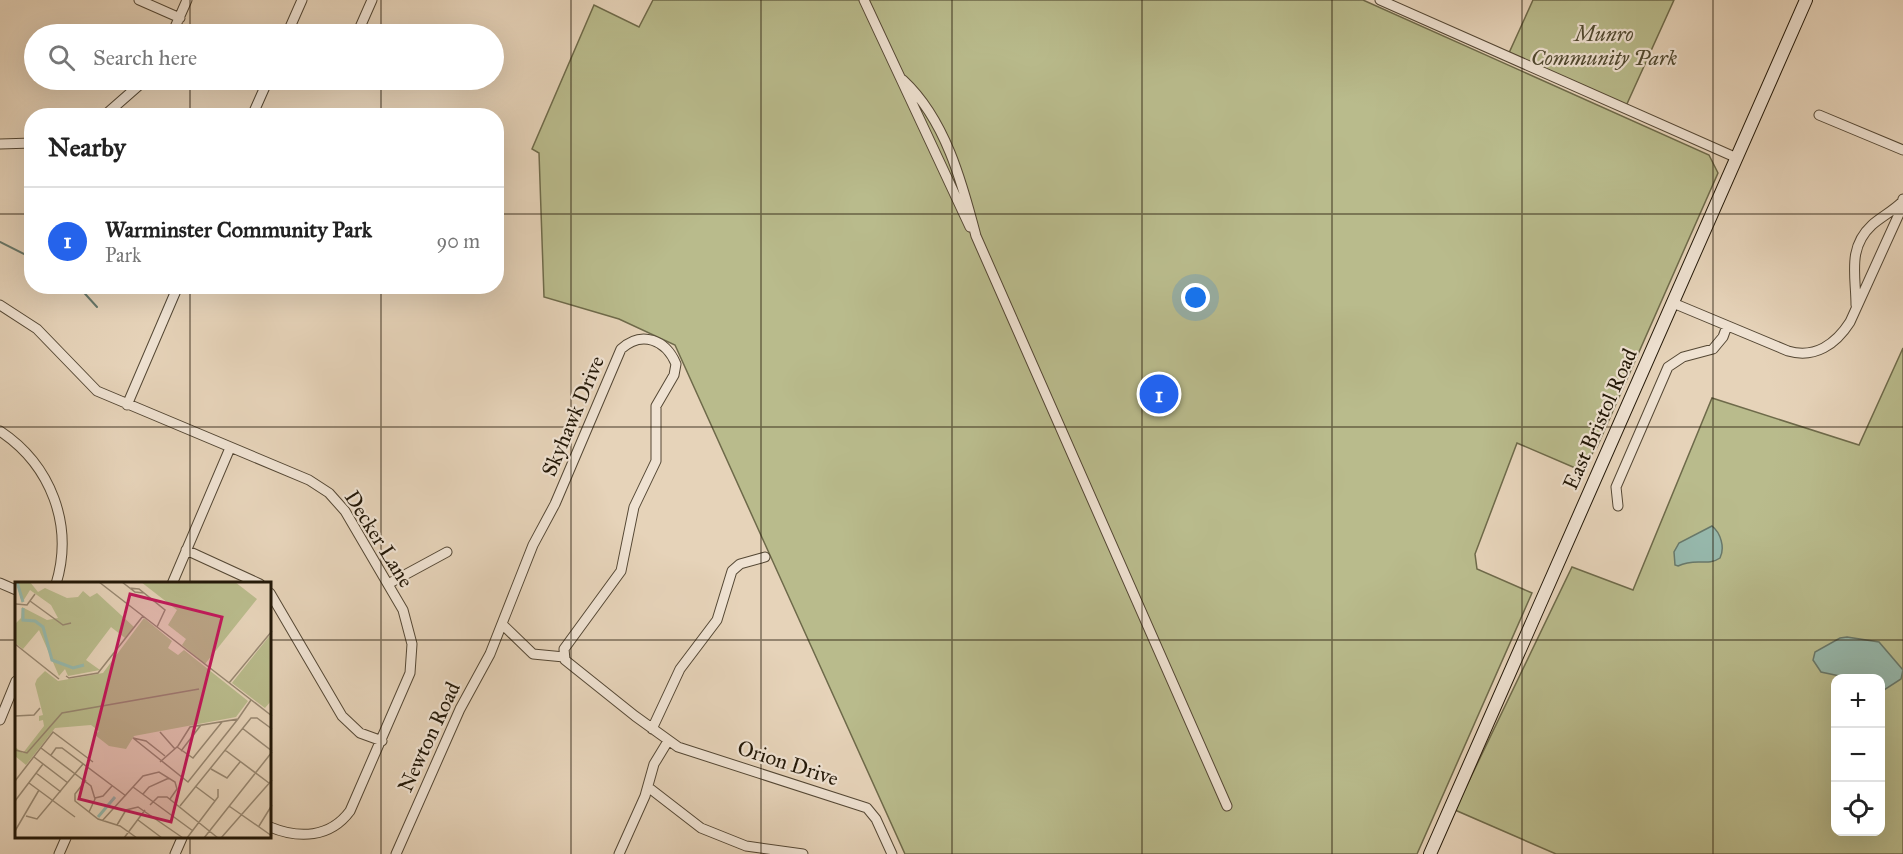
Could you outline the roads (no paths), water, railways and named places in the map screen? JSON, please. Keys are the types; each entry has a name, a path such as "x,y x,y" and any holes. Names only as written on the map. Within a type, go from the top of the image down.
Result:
{"main road":[{"name":"East Bristol Road","path":"1430,854 1806,0"}],"street":[{"path":"139,0 180,18"},
{"path":"177,24 187,0"},
{"path":"291,24 302,0"},
{"path":"361,24 372,0"},
{"path":"864,0 903,80 931,114 966,194 976,236 1227,806"},
{"path":"1380,0 1737,158"},
{"path":"113,108 134,90"},
{"path":"256,108 264,90"},
{"path":"1819,115 1903,150"},
{"path":"0,144 24,142"},
{"path":"1673,303 1788,351 1805,353 1832,344 1850,322 1902,201"},
{"path":"1856,305 1853,265 1860,242 1870,228 1902,201"},
{"path":"128,405 175,294"},
{"name":"Decker Lane","path":"0,305 36,329 89,385 128,405 309,480 329,493 345,511 407,620 412,658 410,673 357,800 337,825 320,833 302,835 272,828"},
{"name":"East Bristol Road","path":"1618,506 1616,487 1663,375 1677,360 1713,349 1723,337 1727,326"},
{"name":"Skyhawk Drive","path":"497,637 533,545 555,504 621,349 636,339 657,341 669,351 676,369 654,411 656,461 634,507 621,571 570,640 564,656"},
{"path":"0,431 17,443 34,461 56,502 62,550 56,582"},
{"path":"173,582 230,448"},
{"path":"186,550 256,582"},
{"path":"388,584 447,552"},
{"path":"502,624 533,654 564,656 568,663 652,729 680,669 717,620 732,571 740,564 765,557"},
{"path":"0,583 15,590"},
{"path":"272,596 342,716 360,733 382,741"},
{"name":"Newton Road","path":"396,854 460,709 497,637"},
{"path":"0,720 15,683"},
{"name":"Orion Drive","path":"652,729 678,747 861,805 876,819 891,854"},
{"path":"619,854 648,787 658,757 668,741"},
{"path":"648,787 701,828 746,846 803,854"},
{"path":"59,854 65,839"},
{"path":"175,854 181,839"}],"water":[{"path":"1712,526 1721,541 1720,558 1711,562 1675,565 1674,552 1679,543"},
{"path":"1840,638 1879,642 1903,670 1901,679 1885,689 1885,674 1831,674 1821,672 1813,660 1815,652"}],"waterway":[{"path":"0,242 24,254"},
{"path":"85,294 97,307"}],"place":[{"name":"Warminster Community Park","path":"1159,394"}],"park label":[{"name":"Munro Community Park","path":"1604,46"}]}
